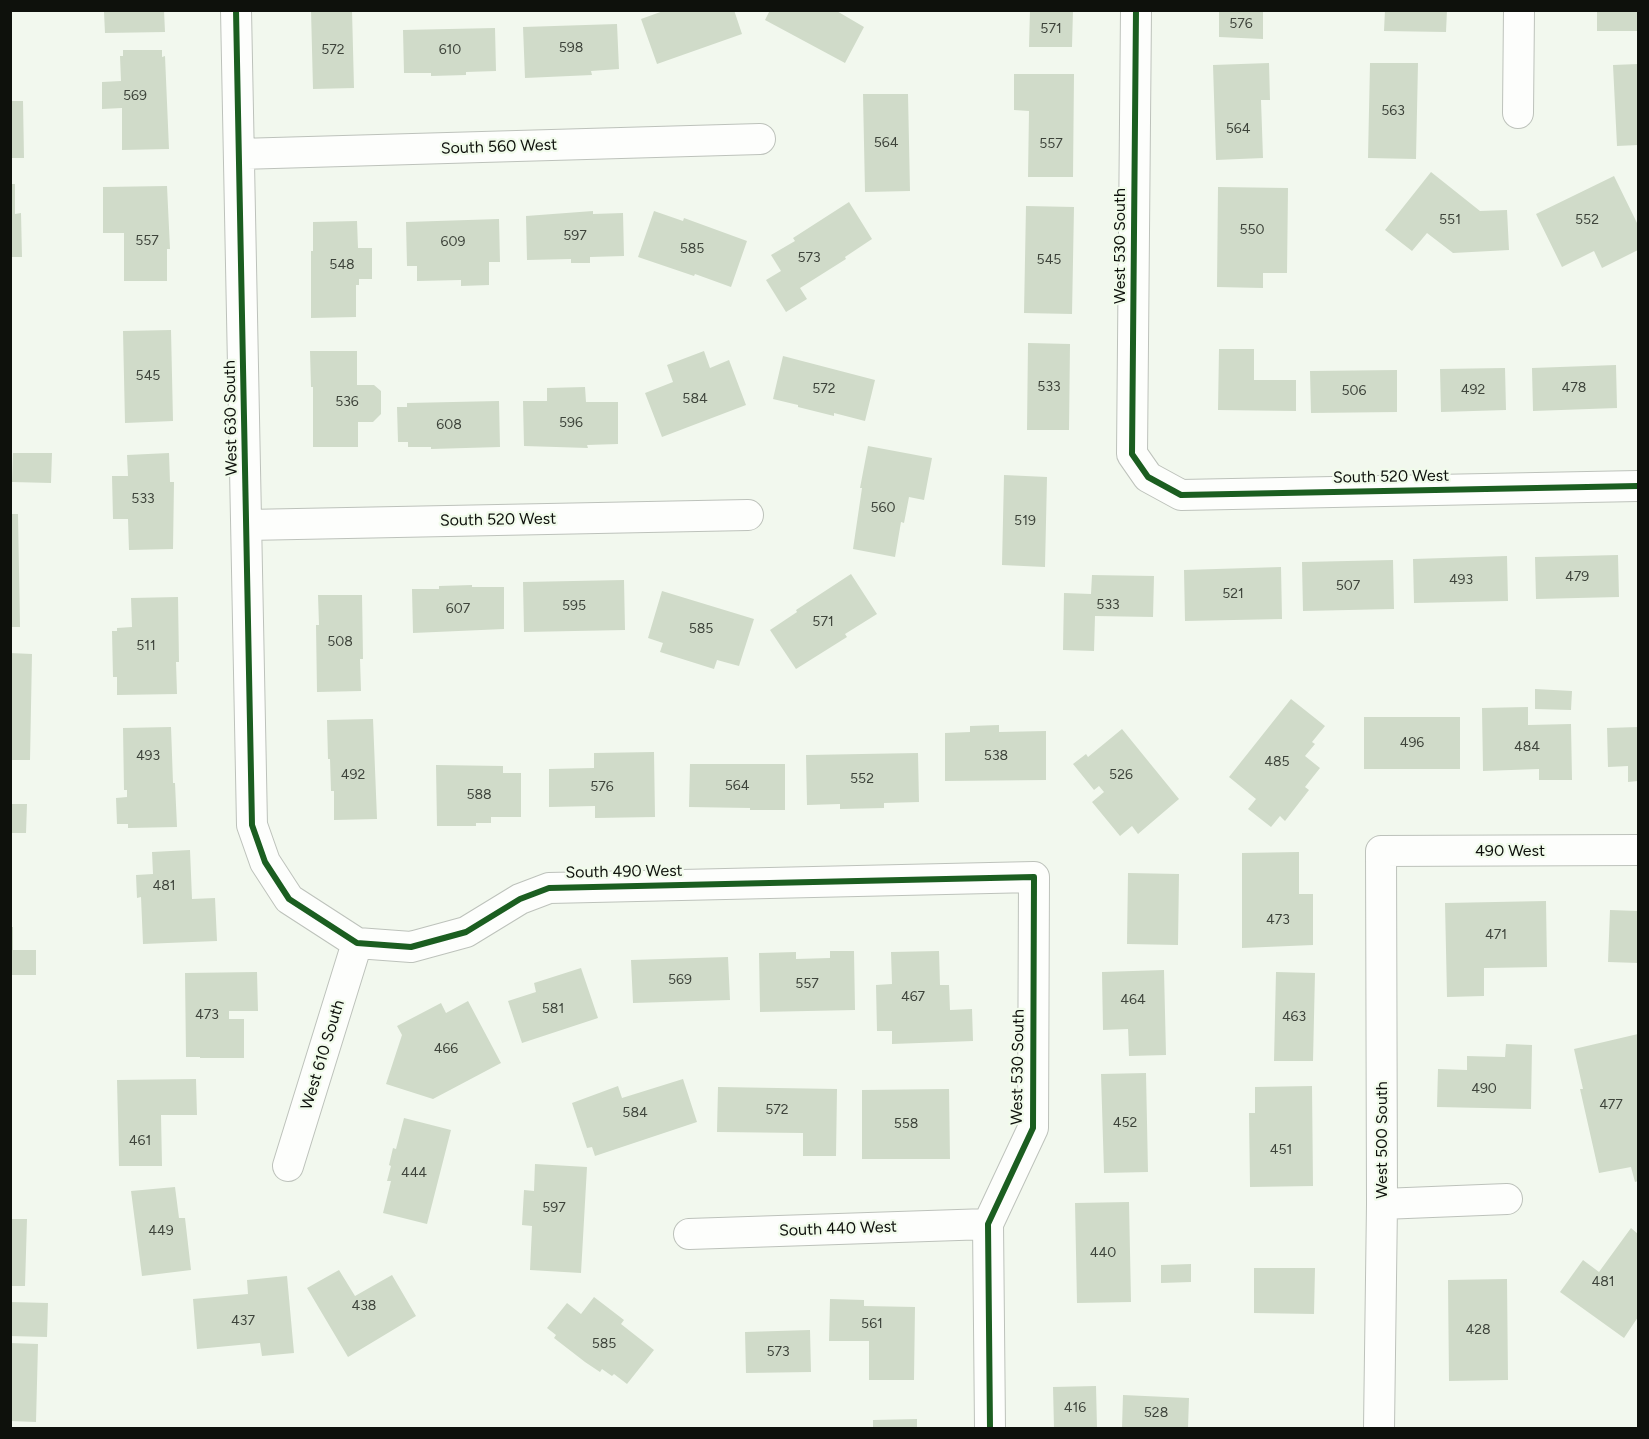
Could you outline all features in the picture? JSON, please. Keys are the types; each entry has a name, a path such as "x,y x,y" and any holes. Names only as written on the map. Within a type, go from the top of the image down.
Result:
{"street":[{"name":"West 630 South","path":"236,10 252,825"},
{"name":"West 530 South","path":"1136,10 1132,454 1148,477"},
{"path":"1518,113 1519,10"},
{"name":"South 560 West","path":"238,154 760,139"},
{"name":"South 520 West","path":"1148,477 1181,495 1638,486"},
{"name":"South 520 West","path":"247,525 748,515"},
{"name":"South 490 West","path":"252,825 265,862 289,899 357,943 411,947 466,932 520,898 549,888 1034,877"},
{"name":"490 West","path":"1381,851 1638,850"},
{"name":"West 500 South","path":"1379,1428 1382,1204 1381,851"},
{"name":"West 530 South","path":"990,1428 988,1224 1033,1128 1034,877"},
{"name":"West 610 South","path":"288,1166 357,943"},
{"path":"1382,1204 1507,1198"},
{"name":"South 440 West","path":"689,1233 988,1224"}],"building":[{"path":"120,10 164,10 165,32 105,33 104,12 120,12"},
{"path":"311,10 352,10 354,88 313,89"},
{"path":"666,10 734,10 742,34 657,64 641,19"},
{"path":"770,10 835,10 864,27 845,63 765,20"},
{"path":"1030,10 1073,10 1072,47 1029,47"},
{"path":"1219,10 1263,10 1263,39 1219,37"},
{"path":"1385,10 1447,10 1446,32 1384,31"},
{"path":"1597,10 1638,10 1638,31 1597,31"},
{"path":"617,24 619,69 591,71 592,75 525,78 523,27"},
{"path":"495,28 496,71 431,76 431,73 404,73 403,30"},
{"path":"123,50 162,50 162,57 165,56 169,149 122,150 122,108 102,109 102,82 121,81 120,56 123,56"},
{"path":"1269,63 1270,100 1261,100 1263,158 1216,160 1213,65"},
{"path":"1370,63 1418,63 1416,159 1368,158"},
{"path":"1638,64 1638,145 1617,146 1613,65"},
{"path":"1014,74 1074,74 1073,177 1028,177 1029,111 1014,110"},
{"path":"863,94 908,94 910,191 865,192"},
{"path":"10,101 23,101 24,158 10,158"},
{"path":"1431,172 1480,211 1507,210 1509,250 1453,253 1427,233 1412,251 1385,230"},
{"path":"1614,176 1638,225 1638,250 1602,268 1594,251 1562,267 1536,214"},
{"path":"10,184 15,184 15,214 21,213 22,257 10,257"},
{"path":"167,186 170,249 167,249 167,281 124,281 124,233 103,233 103,187"},
{"path":"1218,187 1288,188 1287,273 1263,273 1263,288 1217,287"},
{"path":"849,202 872,239 845,257 846,259 800,288 807,299 786,312 766,280 781,271 771,255 795,241 793,238"},
{"path":"1026,206 1074,207 1072,314 1024,313"},
{"path":"593,211 593,214 623,213 624,256 590,257 590,263 571,263 571,259 527,260 526,216"},
{"path":"654,211 683,221 684,218 747,241 731,287 638,257"},
{"path":"499,219 500,262 489,262 489,285 461,286 461,280 417,281 417,266 407,266 406,222"},
{"path":"357,221 358,248 372,248 372,279 359,279 359,285 356,285 356,317 311,318 313,222"},
{"path":"171,330 173,421 125,423 123,331"},
{"path":"1028,343 1070,344 1069,430 1027,430"},
{"path":"1219,349 1254,349 1254,380 1296,380 1296,411 1218,410"},
{"path":"310,351 357,351 357,385 374,385 381,391 381,414 373,422 358,422 358,447 313,447 313,387 311,387"},
{"path":"704,351 710,368 729,360 746,405 662,437 645,393 673,382 667,365"},
{"path":"783,356 875,380 865,421 834,413 834,416 773,399"},
{"path":"1616,365 1617,408 1533,411 1532,368"},
{"path":"1505,368 1506,410 1441,412 1440,369"},
{"path":"1397,370 1397,412 1311,413 1310,371"},
{"path":"585,387 586,402 618,402 618,444 587,445 588,448 524,446 523,401 547,401 547,388"},
{"path":"499,401 500,447 431,449 431,447 408,447 408,442 398,442 397,407 407,407 407,403"},
{"path":"868,446 932,458 924,500 909,497 904,523 901,522 895,557 853,549 862,488 860,488"},
{"path":"13,453 52,453 51,483 12,482"},
{"path":"169,453 170,482 174,482 173,549 129,550 128,519 113,519 112,476 128,476 127,455"},
{"path":"1004,475 1047,477 1045,567 1002,565"},
{"path":"10,514 18,514 20,627 10,627"},
{"path":"1618,555 1619,597 1536,599 1535,557"},
{"path":"1507,556 1508,601 1414,603 1413,559"},
{"path":"1393,560 1394,609 1303,611 1302,562"},
{"path":"1281,567 1282,619 1185,621 1184,570"},
{"path":"851,574 877,614 845,634 847,637 796,669 770,630"},
{"path":"1092,575 1154,576 1153,617 1095,616 1094,651 1063,650 1064,593 1091,594"},
{"path":"624,580 625,630 524,632 523,582"},
{"path":"472,585 472,587 504,587 504,629 413,633 412,589"},
{"path":"662,591 754,619 739,666 717,660 714,669 660,652 663,643 648,638"},
{"path":"318,595 362,595 361,691 317,692"},
{"path":"178,597 177,694 117,695 117,677 113,677 112,631 117,631 117,628 132,627 131,598"},
{"path":"10,653 32,654 30,760 10,760"},
{"path":"1535,689 1572,691 1571,710 1535,709"},
{"path":"1291,699 1325,726 1312,742 1315,744 1305,756 1320,768 1305,787 1309,790 1285,821 1280,816 1271,827 1248,809 1256,799 1229,777"},
{"path":"1528,707 1528,725 1571,724 1572,780 1539,780 1539,769 1483,771 1482,708"},
{"path":"1364,717 1460,717 1460,769 1364,769"},
{"path":"373,719 377,819 334,820 334,791 331,791 327,720"},
{"path":"999,725 999,732 1046,731 1046,780 945,781 945,733 970,732 970,726"},
{"path":"171,727 177,827 128,828 128,824 117,824 116,798 127,797 127,790 124,790 123,728"},
{"path":"1638,727 1638,781 1628,782 1628,766 1608,767 1607,728"},
{"path":"1122,729 1179,799 1138,834 1132,826 1120,836 1092,802 1104,792 1099,786 1094,790 1073,764 1086,754 1088,757"},
{"path":"654,752 655,817 595,818 595,806 549,807 549,769 594,768 594,753"},
{"path":"918,753 919,802 884,803 884,808 840,809 840,804 807,805 806,755"},
{"path":"690,764 785,764 785,810 689,807"},
{"path":"436,765 503,766 503,773 521,773 521,817 491,817 491,823 476,823 476,826 437,826"},
{"path":"10,804 27,804 26,833 10,833"},
{"path":"190,850 192,899 215,898 217,941 143,944 141,897 137,898 136,875 153,874 152,852"},
{"path":"1299,852 1299,894 1313,894 1313,945 1242,948 1242,853"},
{"path":"1128,873 1179,874 1178,945 1127,944"},
{"path":"1546,901 1547,967 1484,968 1484,996 1447,997 1445,903"},
{"path":"1610,910 1638,911 1638,963 1608,962"},
{"path":"10,927 13,927 13,950 36,950 36,975 10,975"},
{"path":"830,951 854,951 855,1010 760,1012 759,953 796,952 796,959 830,958"},
{"path":"939,951 940,985 949,985 950,1010 972,1009 973,1041 892,1044 892,1031 877,1031 876,985 892,984 891,952"},
{"path":"728,957 730,1000 633,1003 631,960"},
{"path":"581,968 598,1018 522,1043 508,1001 536,992 534,983"},
{"path":"1164,970 1166,1055 1129,1056 1128,1029 1103,1030 1102,972"},
{"path":"257,972 258,1011 229,1011 229,1019 244,1019 244,1058 186,1057 185,973"},
{"path":"1276,972 1315,973 1313,1061 1274,1061"},
{"path":"468,1001 501,1063 433,1099 386,1084 402,1035 397,1026 441,1003 446,1013"},
{"path":"1638,1034 1638,1181 1635,1182 1631,1167 1599,1173 1580,1089 1583,1089 1574,1049"},
{"path":"1506,1044 1532,1045 1531,1109 1437,1107 1438,1069 1467,1070 1467,1056 1505,1057"},
{"path":"1146,1073 1148,1172 1104,1173 1101,1074"},
{"path":"196,1079 197,1115 161,1115 162,1166 119,1166 117,1080"},
{"path":"683,1079 697,1122 595,1156 592,1147 587,1148 572,1103 618,1086 622,1098"},
{"path":"1312,1086 1313,1186 1250,1187 1249,1113 1255,1113 1255,1087"},
{"path":"718,1087 837,1089 836,1156 803,1156 803,1133 717,1132"},
{"path":"949,1089 950,1159 862,1159 862,1090"},
{"path":"404,1118 451,1130 427,1224 383,1213 391,1181 387,1181 391,1166 389,1165 393,1148 396,1149"},
{"path":"535,1164 587,1167 581,1273 530,1270 532,1226 522,1225 524,1190 534,1191"},
{"path":"175,1187 179,1218 185,1218 191,1270 142,1276 131,1191"},
{"path":"1129,1202 1131,1302 1077,1303 1075,1203"},
{"path":"10,1219 27,1219 25,1286 10,1286"},
{"path":"1631,1228 1638,1234 1638,1317 1624,1338 1560,1292 1583,1260 1599,1272"},
{"path":"1191,1264 1191,1282 1161,1283 1161,1265"},
{"path":"1254,1268 1315,1268 1314,1314 1254,1313"},
{"path":"339,1270 355,1296 392,1275 416,1316 348,1357 307,1288"},
{"path":"287,1276 294,1353 262,1356 260,1343 197,1349 193,1299 248,1294 247,1280"},
{"path":"1507,1279 1508,1380 1449,1381 1448,1280"},
{"path":"594,1297 624,1320 621,1324 654,1350 627,1384 614,1374 612,1376 602,1369 600,1372 585,1362 554,1338 556,1335 547,1328 567,1303 581,1314"},
{"path":"830,1299 864,1300 864,1306 915,1307 914,1380 869,1380 869,1341 829,1341"},
{"path":"10,1302 48,1303 47,1337 10,1336"},
{"path":"810,1330 811,1372 746,1373 745,1332"},
{"path":"10,1343 38,1344 36,1422 10,1421"},
{"path":"1096,1386 1097,1428 1054,1428 1053,1387"},
{"path":"1123,1395 1189,1398 1188,1428 1122,1428"},
{"path":"917,1419 917,1428 873,1428 873,1420"}],"cycle path":[{"path":"236,10 252,825 265,862 289,899 357,943 411,947 466,932 520,899 549,888 1034,877 1033,1128 988,1224 990,1428"},
{"path":"1136,10 1132,454 1148,477 1181,495 1638,486"}]}
